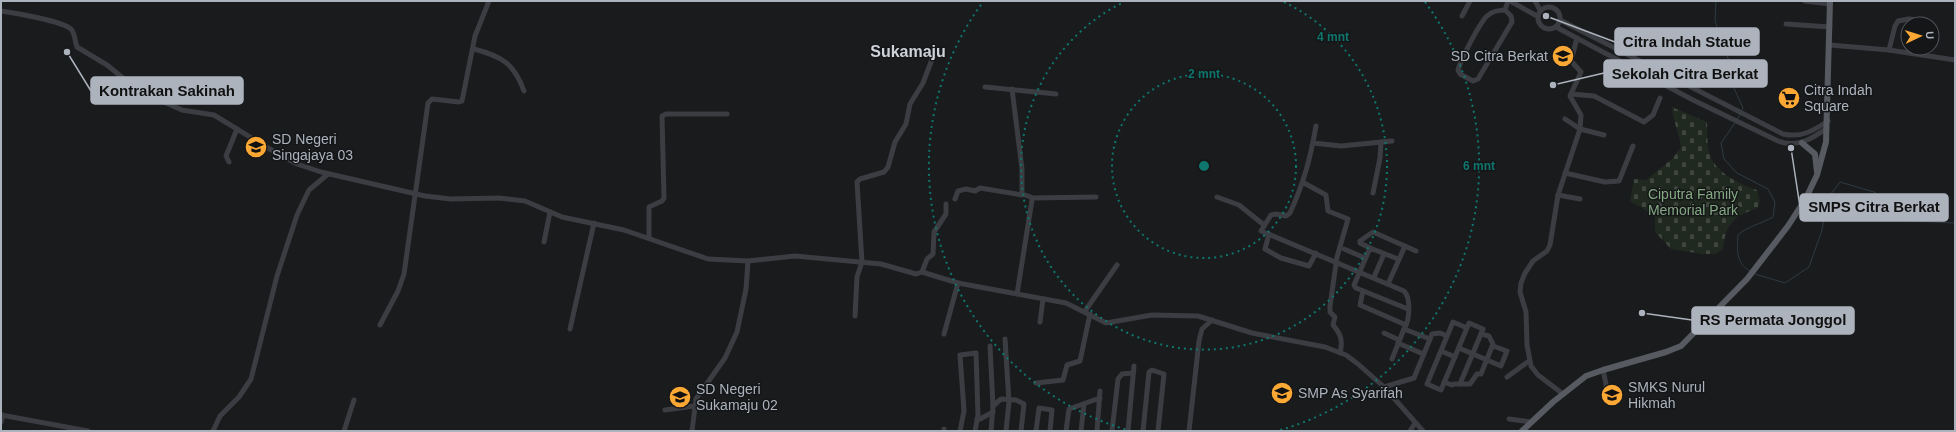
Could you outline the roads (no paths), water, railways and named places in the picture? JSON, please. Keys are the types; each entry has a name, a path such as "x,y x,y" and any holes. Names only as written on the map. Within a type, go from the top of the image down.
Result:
{"main road":[{"path":"1522,431 1563,394 1586,376 1666,352 1681,346 1761,264 1799,210 1817,175 1825,147 1828,124 1830,2"},
{"path":"1802,143 1815,154 1817,175"}],"street":[{"path":"380,326 402,282 428,103 432,99 459,102 462,100 474,49 475,36 489,1"},
{"path":"1462,16 1470,1"},
{"path":"1505,10 1509,1 1537,16"},
{"path":"1535,1 1543,8 1553,8 1557,11 1560,20 1783,134 1794,136 1813,131 1828,124"},
{"path":"1542,1 1543,8 1537,16 1538,23 1544,28 1549,29 1556,27 1713,109 1781,142 1802,143 1828,124"},
{"path":"1806,1 1830,2"},
{"path":"1505,10 1511,16 1512,22 1478,79 1473,81 1460,74 1458,70 1462,60 1486,16 1497,11 1505,10"},
{"path":"1,11 45,20 68,27 73,33 77,47 107,66 137,89 177,108 212,114 297,164 328,174 414,193 451,199 510,198 533,204 550,212 569,218 594,223 649,238 703,258 748,261 795,256 881,264 916,274 922,272 958,283 1066,303 1102,321 1110,323 1157,315 1198,316 1252,333 1320,346 1340,353 1358,364 1384,387 1423,431"},
{"path":"1556,27 1560,20"},
{"path":"1889,50 1895,26 1900,20"},
{"path":"1786,24 1830,27"},
{"path":"1563,394 1538,375 1529,362 1526,312 1520,296 1521,283 1525,273 1533,261 1548,248 1558,195 1580,129 1581,115 1570,98 1581,72 1570,61 1577,38"},
{"path":"1830,45 1889,50 1955,60"},
{"path":"474,49 496,55 505,60 520,79 524,91"},
{"path":"855,316 857,277 862,262 858,180 884,172 888,167 895,142 906,124 910,104 923,83 934,54"},
{"path":"985,87 1056,94"},
{"path":"1012,89 1022,169 1022,195"},
{"path":"1571,94 1594,96 1644,122 1653,115 1660,98"},
{"path":"649,238 649,207 662,201 664,198 662,116 666,114 727,114"},
{"path":"1565,119 1580,129 1604,135"},
{"path":"1316,126 1304,183 1288,215 1274,214 1264,225 1261,231 1360,271 1406,292 1408,308 1405,327 1398,341 1392,359"},
{"path":"229,162 226,156 237,129"},
{"path":"1313,143 1341,146 1392,141"},
{"path":"1373,193 1380,158 1381,142"},
{"path":"1565,173 1587,179 1618,182 1632,146"},
{"path":"212,431 220,416 239,397 251,379 277,276 297,215 309,190 328,174"},
{"path":"1304,183 1326,195 1328,212 1348,219 1337,262 1330,309 1335,318 1333,325 1339,332 1341,338 1340,353"},
{"path":"955,199 958,191 966,189 975,191 980,188 1032,198 1096,197"},
{"path":"1558,195 1580,199"},
{"path":"1217,197 1239,206 1264,225"},
{"path":"1017,294 1032,198"},
{"path":"922,272 927,259 933,254 934,232 946,214 946,204"},
{"path":"544,242 550,212"},
{"path":"570,329 594,223"},
{"path":"1398,259 1360,244 1360,240 1373,232 1416,251"},
{"path":"1269,234 1265,249 1281,258 1310,266 1316,253"},
{"path":"1388,284 1405,246"},
{"path":"1370,248 1354,285 1363,291 1408,308"},
{"path":"1344,249 1365,258"},
{"path":"1374,278 1384,254"},
{"path":"692,431 694,406 698,396 732,346 743,304 748,261"},
{"path":"1036,383 1063,380 1067,365 1080,361 1087,313 1117,265"},
{"path":"944,334 958,283"},
{"path":"1363,291 1360,305 1430,339"},
{"path":"1040,322 1043,299"},
{"path":"1189,431 1199,340 1202,330 1212,320"},
{"path":"1460,384 1483,329 1469,323 1467,328 1458,348 1441,390 1427,384 1453,322 1467,328"},
{"path":"1384,333 1423,354"},
{"path":"1384,387 1414,378 1432,334 1440,333 1447,336"},
{"path":"1444,382 1452,385 1470,384 1474,376 1481,374 1493,346 1489,336 1481,334"},
{"path":"1005,339 1008,399 1006,431"},
{"path":"990,346 993,409 991,431"},
{"path":"1458,348 1501,366 1507,351 1493,346"},
{"path":"1441,351 1455,357"},
{"path":"960,431 964,411 960,355 976,353 977,419 975,431"},
{"path":"1507,377 1529,362"},
{"path":"1128,431 1134,366"},
{"path":"1143,431 1149,372 1152,370 1164,374 1158,431"},
{"path":"1603,370 1606,384 1606,399"},
{"path":"1112,431 1118,380 1122,374 1133,373"},
{"path":"1097,431 1100,391"},
{"path":"1066,431 1069,409 1100,398"},
{"path":"977,419 980,419 993,409 1001,399 1016,400 1024,404 1021,431"},
{"path":"344,431 354,400"},
{"path":"1081,431 1084,404"},
{"path":"664,410 694,406"},
{"path":"1036,431 1039,408 1052,410 1050,431"},
{"path":"1,422 2,415 88,431"},
{"path":"1509,420 1531,422"},
{"path":"1410,431 1415,423"}],"waterway":[{"path":"1716,1 1715,21 1729,61 1733,86 1743,108 1741,111"},
{"path":"1737,120 1740,114"},
{"path":"1735,123 1721,143 1724,159 1737,173 1768,189 1775,202 1773,217 1746,229 1738,235 1738,256 1742,265 1750,271"},
{"path":"1755,274 1785,283 1809,267 1822,230 1827,199 1840,182 1874,192 1911,221 1955,223"}],"place":[{"name":"Citra Indah Statue","path":"1546,16"},
{"name":"Kontrakan Sakinah","path":"67,52"},
{"name":"SD Citra Berkat","path":"1563,56"},
{"name":"Sekolah Citra Berkat","path":"1553,85"},
{"name":"Citra Indah Square","path":"1789,98"},
{"name":"SD Negeri Singajaya 03","path":"256,147"},
{"name":"SMPS Citra Berkat","path":"1791,148"},
{"name":"RS Permata Jonggol","path":"1642,313"},
{"name":"SMP As Syarifah","path":"1282,393"},
{"name":"SMKS Nurul Hikmah","path":"1612,395"},
{"name":"SD Negeri Sukamaju 02","path":"680,397"}],"district":[{"name":"Sukamaju","path":"908,51"}],"park label":[{"name":"Ciputra Family Memorial Park","path":"1693,202"}]}
